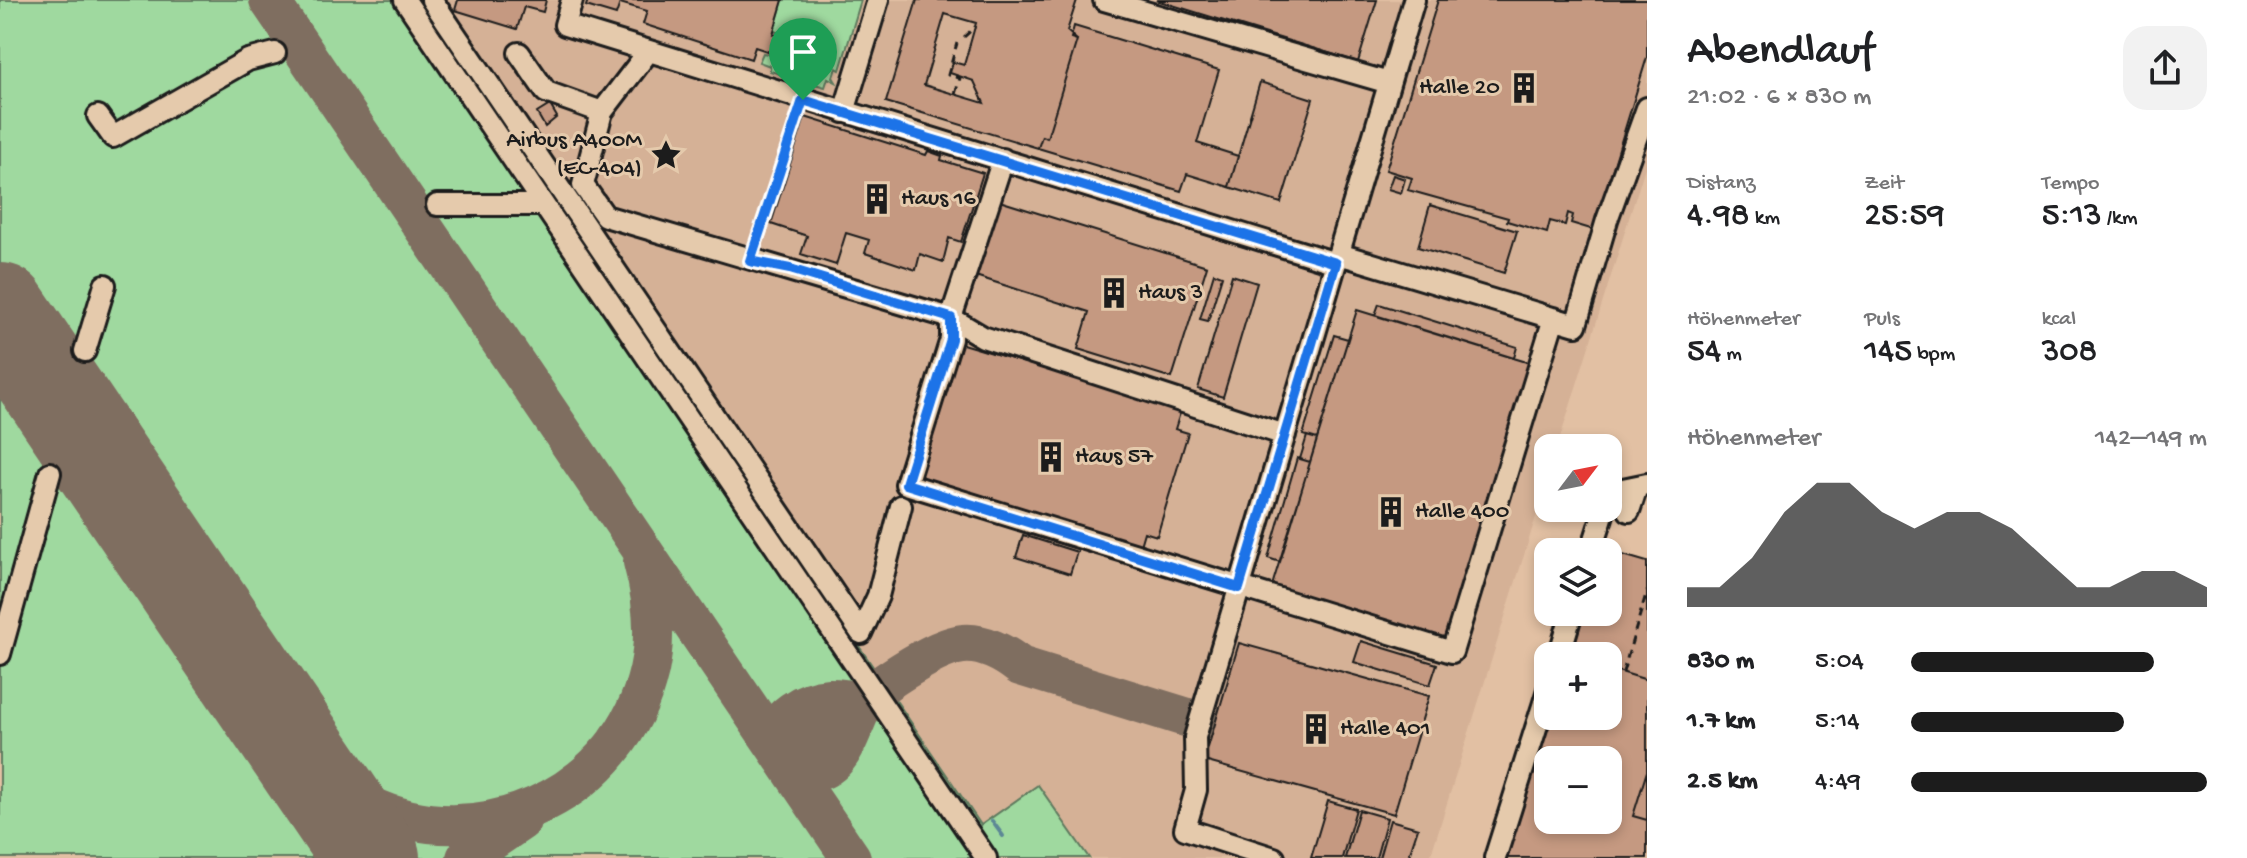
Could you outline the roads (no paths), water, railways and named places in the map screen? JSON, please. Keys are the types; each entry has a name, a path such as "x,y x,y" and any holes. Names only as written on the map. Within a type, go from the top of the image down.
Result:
{"lane":[{"path":"405,0 986,858"},
{"path":"432,0 861,633 878,596 901,506"},
{"path":"572,0 565,25 648,52 1337,258 1576,325 1607,220 1647,108"},
{"path":"844,112 878,0"},
{"path":"1104,0 1389,83"},
{"path":"1274,858 1185,829 1196,790 1195,737 1414,0"},
{"path":"648,52 602,112 583,185 605,216 951,318 983,337 1285,435"},
{"path":"98,116 113,137 248,60 275,53"},
{"path":"519,53 546,92 602,112"},
{"path":"1003,159 951,318 951,339 906,484 1452,652 1554,318"},
{"path":"437,205 544,205"},
{"path":"85,351 105,285"},
{"path":"0,654 50,473"},
{"path":"1622,489 1642,485"},
{"path":"1629,511 1642,485"},
{"path":"1495,858 1535,730"},
{"path":"1205,858 1211,838"}],"waterway":[{"path":"992,821 1003,836"}],"place":[{"name":"Halle 20","path":"1524,88"},
{"name":"Airbus A400M (EC-404)","path":"666,155"},
{"name":"Haus 16","path":"877,199"},
{"name":"Haus 3","path":"1114,293"},
{"name":"Haus 57","path":"1051,457"},
{"name":"Halle 400","path":"1391,512"},
{"name":"Halle 401","path":"1316,729"}]}
